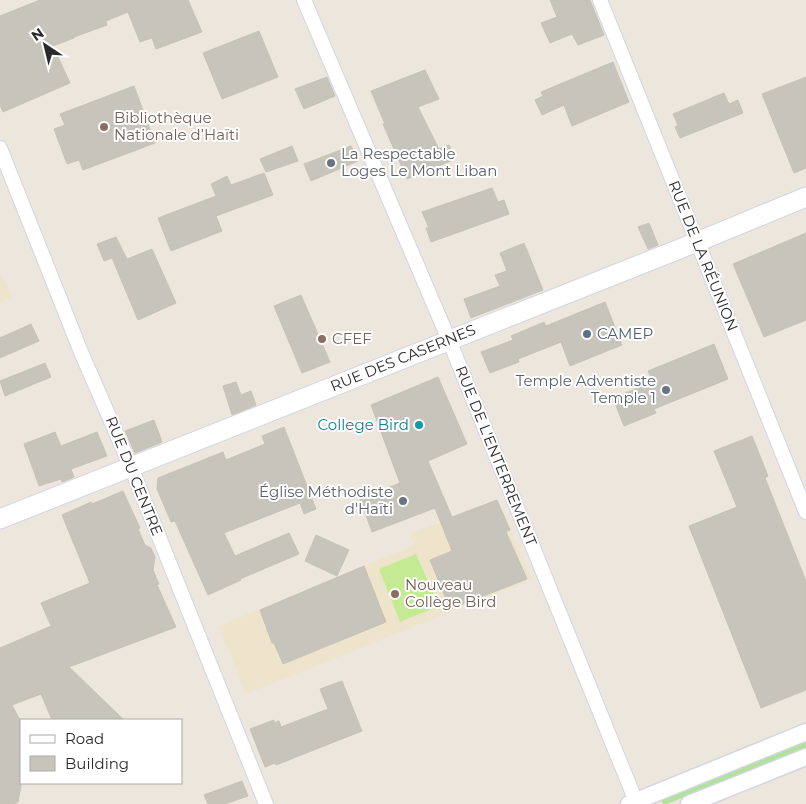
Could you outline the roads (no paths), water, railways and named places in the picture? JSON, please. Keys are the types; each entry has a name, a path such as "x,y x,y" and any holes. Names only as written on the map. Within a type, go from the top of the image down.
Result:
{"main road":[{"name":"RUE DES CASERNES","path":"0,520 806,197"}],"street":[{"name":"RUE DE L'ENTERREMENT","path":"304,0 449,340 636,803"},
{"name":"RUE DE LA RÉUNION","path":"600,0 806,512"},
{"name":"RUE DU CENTRE","path":"0,148 81,352 131,467 266,804"},
{"path":"636,803 806,732"},
{"path":"689,804 806,757"}],"place":[{"name":"Bibliothèque Nationale d’Haïti","path":"104,127"},
{"name":"La Respectable Loges Le Mont Liban","path":"331,163"},
{"name":"CAMEP","path":"587,334"},
{"name":"CFEF","path":"322,339"},
{"name":"Temple Adventiste Temple 1","path":"666,390"},
{"name":"College Bird","path":"419,425"},
{"name":"Église Méthodiste d'Haïti","path":"403,501"},
{"name":"Nouveau Collège Bird","path":"395,594"}]}
